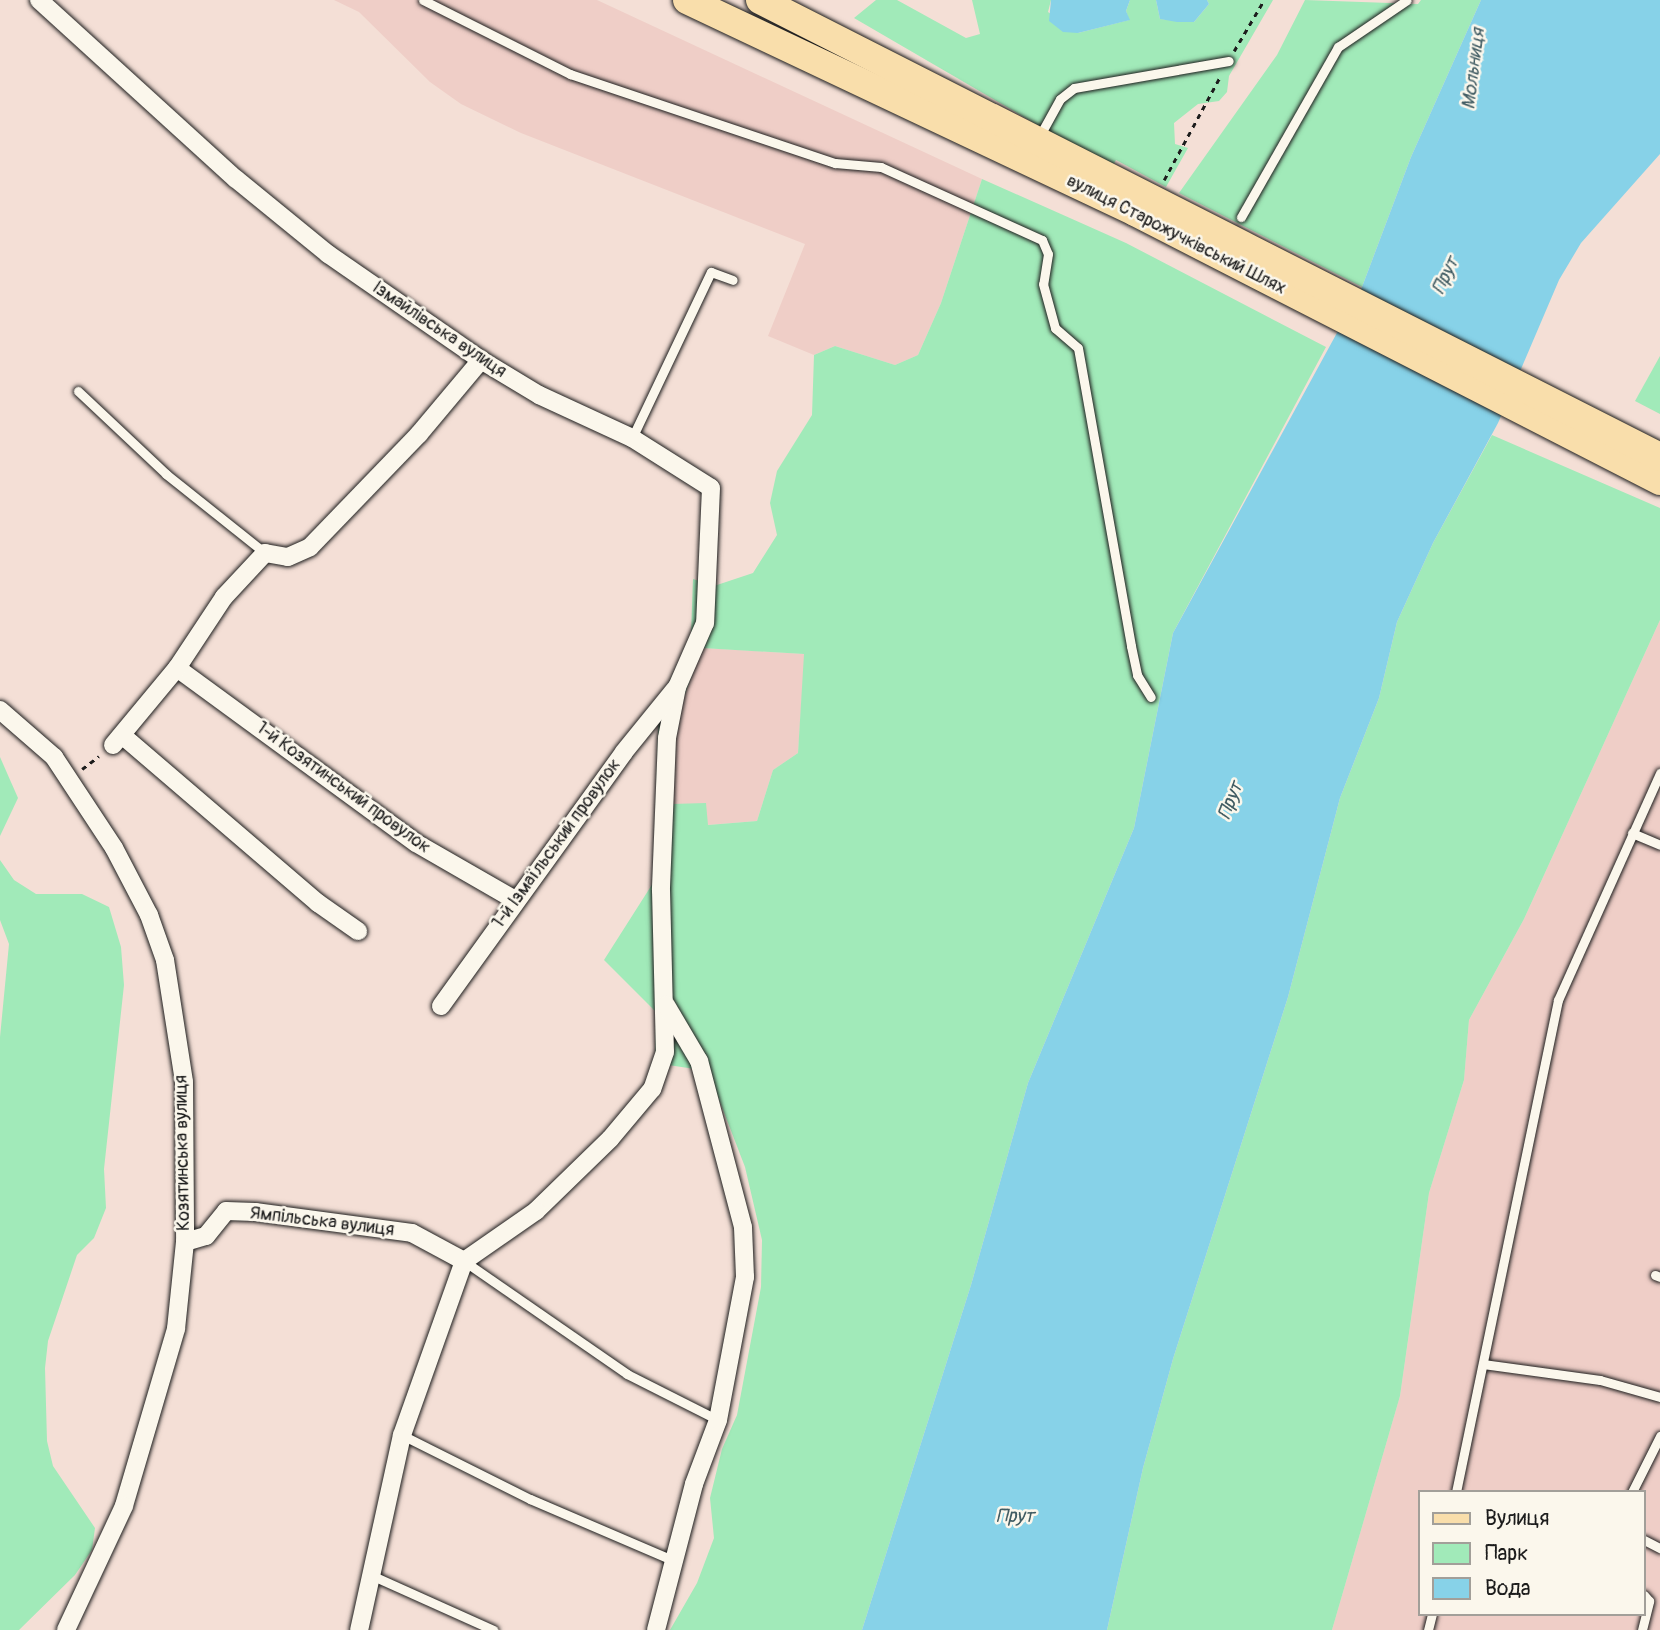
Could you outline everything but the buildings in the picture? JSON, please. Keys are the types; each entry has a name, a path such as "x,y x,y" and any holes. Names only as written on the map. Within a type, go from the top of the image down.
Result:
{"main road":[{"name":"вулиця Старожучківський Шлях","path":"687,0 1145,205 1660,457"},
{"name":"вулиця Старожучківський Шлях","path":"760,0 1038,140 1145,205 1660,481"}],"street":[{"name":"Ізмайлівська вулиця","path":"39,0 307,237 481,360 539,395 632,438 711,488 705,623 677,687"},
{"path":"358,931 318,903 118,741 177,668 224,597 265,553 288,557 310,547 419,434 481,360"},
{"name":"1-й Козятинський провулок","path":"177,668 416,843 515,900"},
{"path":"359,1630 402,1435 464,1261 536,1211 610,1139 652,1090 666,1052 661,890 667,738 677,687"},
{"name":"1-й Ізмаїльський провулок","path":"441,1006 515,900 677,687"},
{"name":"Козятинська вулиця","path":"0,710 54,757 114,848 149,915 165,960 184,1082 185,1242 176,1329 159,1397 124,1506 66,1630"},
{"path":"656,1630 694,1484 718,1420 745,1278 743,1227 699,1061 664,1002"},
{"name":"Ямпільська вулиця","path":"185,1242 206,1236 226,1211 255,1212 412,1233 464,1261"}],"lane":[{"path":"423,0 570,74 835,163 881,167 1042,240 1048,254 1043,284 1055,328 1078,348 1137,675 1151,697"},
{"path":"1241,217 1338,47 1407,0"},
{"path":"1038,140 1060,99 1074,88 1229,61"},
{"path":"632,438 711,272 733,280"},
{"path":"78,391 166,474 265,553"},
{"path":"1456,1490 1558,1000 1660,773"},
{"path":"1632,833 1660,845"},
{"path":"464,1261 627,1374 718,1420"},
{"path":"1483,1364 1600,1380 1660,1397"},
{"path":"402,1435 530,1499 675,1561"},
{"path":"1633,1490 1660,1436"},
{"path":"373,1576 494,1630"}],"path":[{"path":"1145,205 1264,0"},
{"path":"82,770 118,741"}],"shaded area":[{"path":"334,0 597,0 982,179 941,303 918,355 895,365 835,346 814,355 768,336 805,244 521,133 461,104 430,82 359,12"},
{"path":"1660,620 1660,1630 1332,1630 1400,1396 1429,1193 1464,1080 1469,1020 1524,919"},
{"path":"702,648 805,654 798,753 773,770 757,821 707,825 671,804 673,726"}],"green space":[{"path":"876,0 897,0 966,38 980,34 972,0 1051,0 1048,12 1078,33 1129,20 1126,11 1130,0 1156,0 1160,19 1194,22 1209,4 1207,0 1273,0 1229,76 1227,92 1219,101 1198,104 1174,123 1175,144 1188,148 1166,187 1116,160 1113,165 1077,148 854,18"},
{"path":"1305,0 1418,4 1421,0 1481,0 1411,157 1362,287 1179,193 1277,55"},
{"path":"982,179 1126,243 1326,347 1173,633 1134,828 1028,1083 971,1285 862,1630 670,1630 697,1583 714,1538 710,1498 722,1449 737,1415 761,1287 762,1240 745,1167 708,1071 655,1063 656,1012 604,960 653,883 659,704 691,635 693,579 714,586 753,573 777,535 770,503 777,471 812,415 814,355 835,346 895,365 918,355 941,303","holes":["702,648 804,654 798,753 773,770 757,821 708,825 706,803 672,804 673,726"]},
{"path":"1660,356 1660,414 1635,401"},
{"path":"1492,435 1660,508 1660,620 1524,919 1469,1020 1464,1080 1429,1193 1400,1396 1332,1630 1107,1630 1143,1468 1173,1359 1288,997 1340,798 1379,698 1397,622 1433,543"},
{"path":"0,757 18,798 0,836"},
{"path":"0,860 14,880 36,894 82,894 109,907 121,947 124,985 104,1169 106,1208 94,1238 77,1255 48,1341 45,1368 47,1441 53,1466 95,1528 92,1550 75,1575 19,1630 0,1630 0,1037 9,944 0,920"}],"water":[{"path":"1051,0 1130,0 1126,11 1130,20 1078,33 1063,32 1049,21"},
{"path":"1156,0 1207,0 1209,4 1194,22 1177,22 1160,19"},
{"name":"Прут","path":"1481,0 1660,0 1660,154 1581,243 1559,280 1498,423 1433,543 1397,622 1379,698 1340,798 1288,997 1173,1359 1143,1468 1107,1630 862,1630 971,1285 1028,1083 1134,828 1173,633 1362,287 1411,157"}],"water label":[{"name":"Мольниця","path":"1474,69"}]}
